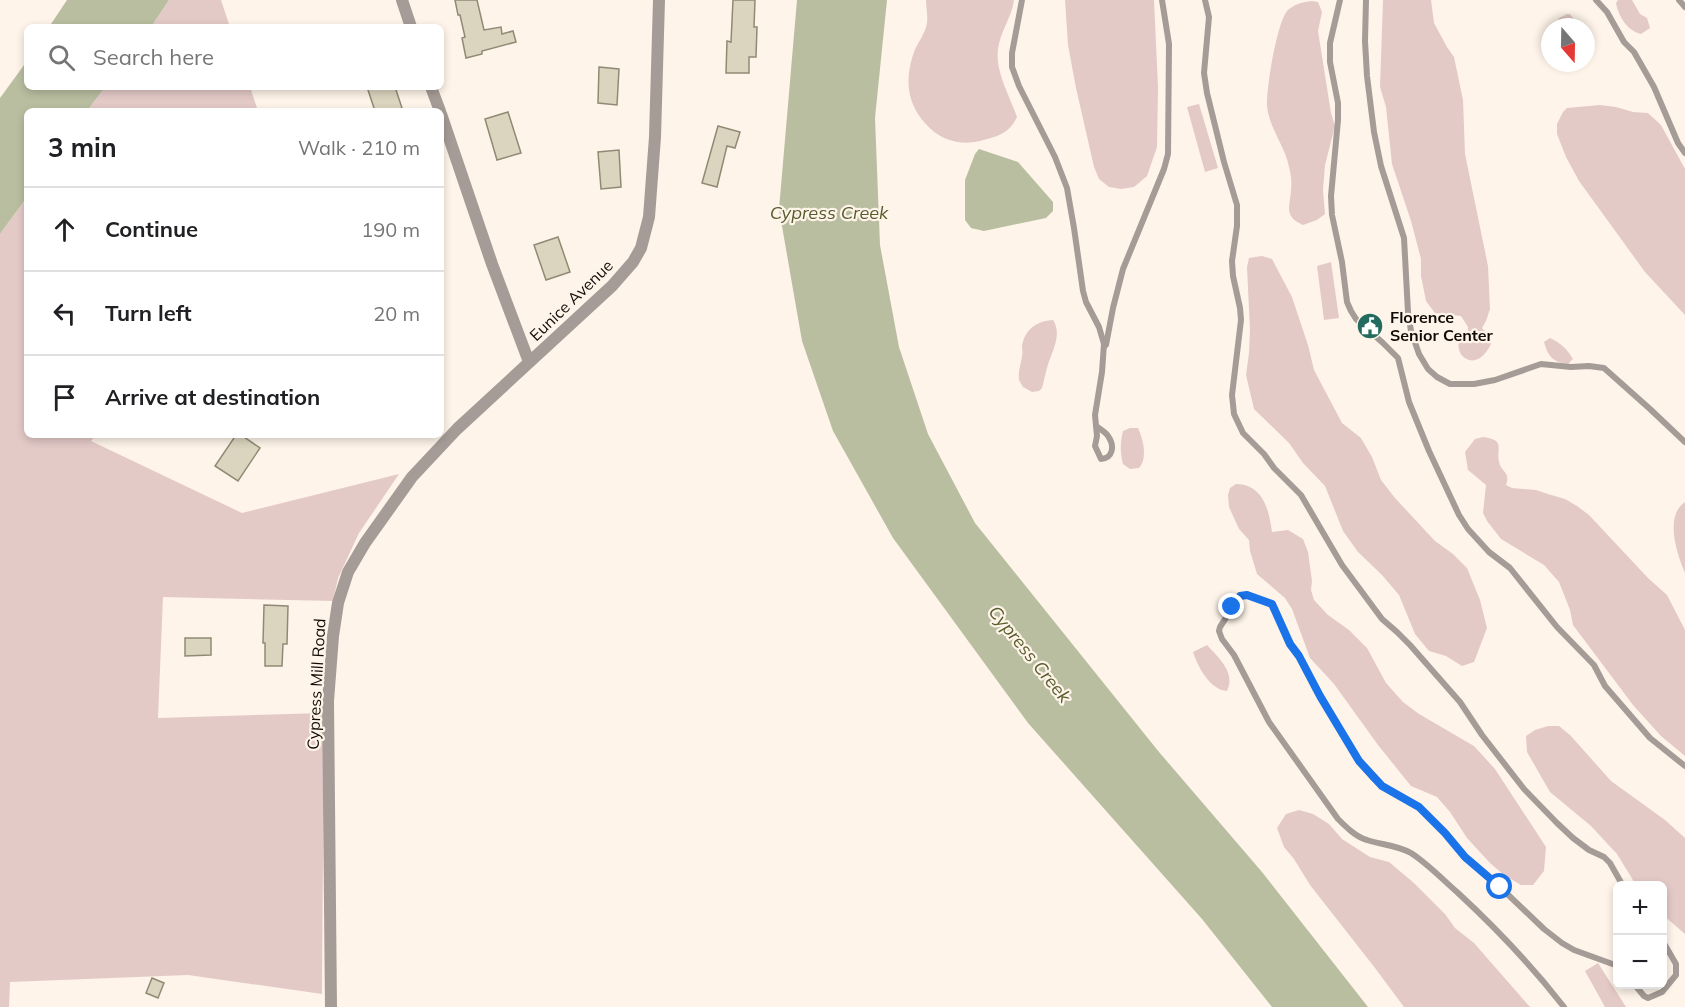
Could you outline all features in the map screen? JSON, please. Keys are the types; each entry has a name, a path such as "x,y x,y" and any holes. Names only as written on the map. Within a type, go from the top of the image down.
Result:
{"street":[{"path":"402,0 410,24"},
{"name":"Eunice Avenue","path":"444,125 529,362 612,286 633,262 641,248 649,217 653,169 659,0"},
{"name":"Eunice Avenue","path":"432,90 438,108"},
{"name":"Cypress Mill Road","path":"331,1007 328,712 333,636 338,603 348,572 365,543 412,477 457,429 529,362"}],"lane":[{"path":"1022,0 1011,53 1012,67 1067,188 1083,291 1102,336 1105,352"},
{"path":"1096,426 1108,436 1111,442 1112,453 1104,459 1101,459 1096,450 1095,415 1113,308 1123,269 1168,154 1169,44 1162,0"},
{"path":"1205,0 1209,16 1204,73 1207,93 1237,205 1237,226 1232,261 1241,320 1232,395 1234,414 1239,426 1243,434 1301,495 1342,565 1382,619 1410,645 1460,702 1482,735 1524,789 1573,838 1589,850 1604,857 1621,881"},
{"path":"1340,0 1330,43 1330,62 1338,103 1331,196 1332,215 1342,262 1347,302 1351,311 1398,358 1409,402 1429,451 1468,529 1489,552 1510,568 1557,627 1594,665 1605,686 1650,738 1685,766"},
{"path":"1366,0 1367,76 1374,132 1381,166 1404,238 1411,331 1419,354 1428,369 1450,384 1495,380 1541,364 1589,366 1604,369 1685,442"},
{"path":"1596,0 1624,42 1634,52 1654,87 1678,143 1685,153"},
{"path":"1679,0 1685,7"},
{"path":"1564,1007 1510,944 1425,864 1403,849 1362,838 1338,819 1275,732 1234,655 1222,639 1220,627 1240,596 1247,595 1272,604 1290,644 1320,696 1359,761 1373,778 1382,786 1419,807 1465,857 1553,936 1574,950 1613,965"},
{"path":"1667,949 1676,964 1676,975 1667,986"},
{"path":"1638,989 1648,998 1664,989"}],"shaded area":[{"path":"169,0 221,0 229,24 153,24"},
{"path":"926,0 1014,0 999,43 998,58 1001,75 1017,117 1002,134 974,142 955,142 933,131 918,114 910,95 909,74 914,52 927,23"},
{"path":"1065,0 1154,0 1158,87 1157,147 1147,176 1134,187 1121,189 1109,187 1099,179 1094,167 1068,45"},
{"path":"1383,0 1431,0 1434,23 1454,57 1463,100 1465,154 1488,266 1490,309 1482,328 1489,335 1491,344 1484,355 1476,360 1463,357 1460,351 1461,337 1468,331 1461,316 1435,313 1426,301 1421,276 1421,259 1392,164 1386,107 1380,87"},
{"path":"1618,0 1632,0 1640,14 1647,18 1650,28 1641,34 1631,30 1619,12 1616,3"},
{"path":"1312,1 1318,2 1322,12 1318,31 1335,126 1325,165 1323,190 1325,214 1303,225 1290,214 1290,173 1287,159 1268,114 1267,98 1273,57 1283,18 1293,7"},
{"path":"1570,14 1573,18 1559,18"},
{"path":"103,90 251,90 257,108 89,108"},
{"path":"1199,104 1218,168 1205,172 1187,107"},
{"path":"1600,105 1648,113 1661,125 1685,169 1685,315 1645,272 1579,181 1566,157 1557,134 1557,124 1563,112 1567,108"},
{"path":"24,201 24,438 94,438 91,441 242,513 399,474 359,533 338,578 333,601 163,597 158,718 324,713 322,994 188,975 10,982 9,1007 0,1007 0,234"},
{"path":"1262,256 1272,259 1292,297 1314,370 1342,423 1361,438 1381,480 1395,498 1435,541 1467,568 1480,600 1487,628 1474,662 1462,666 1446,656 1429,651 1415,634 1399,595 1358,552 1343,531 1325,486 1303,463 1289,443 1254,409 1246,375 1250,330 1247,267 1249,258"},
{"path":"1331,262 1339,318 1324,320 1317,266"},
{"path":"1053,320 1057,338 1042,388 1032,392 1023,387 1019,380 1022,346 1026,335 1033,327"},
{"path":"1550,338 1561,344 1571,355 1573,359 1568,364 1558,362 1549,355 1544,342"},
{"path":"1138,428 1144,454 1139,468 1130,469 1123,464 1121,440 1123,431"},
{"path":"1483,437 1495,440 1498,445 1499,462 1507,475 1506,485 1512,488 1536,490 1565,499 1577,506 1589,515 1667,595 1685,630 1685,756 1661,736 1633,705 1573,625 1559,582 1544,565 1501,539 1487,521 1483,513 1486,485 1468,470 1465,452 1475,439"},
{"path":"1236,484 1253,488 1258,493 1269,515 1272,532 1288,530 1303,539 1308,552 1314,600 1367,648 1386,683 1403,702 1474,746 1495,769 1546,847 1544,871 1533,885 1521,885 1504,875 1467,838 1437,797 1411,786 1334,684 1310,658 1292,609 1285,598 1257,574 1249,540 1239,529 1229,507 1230,488"},
{"path":"1685,502 1685,573 1676,546 1674,526 1675,516"},
{"path":"1207,645 1228,672 1227,691 1215,687 1210,682 1201,671 1195,658 1193,652"},
{"path":"1548,726 1559,726 1570,735 1611,781 1665,820 1685,838 1685,934 1667,918 1667,881 1634,881 1617,854 1591,826 1550,792 1527,752 1526,736"},
{"path":"1299,810 1313,814 1329,824 1342,839 1370,857 1389,862 1414,883 1445,914 1455,928 1474,943 1530,1007 1404,1007 1310,885 1284,847 1277,828 1286,814"},
{"path":"1598,963 1626,1007 1605,1007 1585,971"}],"water":[{"path":"67,0 169,0 153,24 51,24"},
{"name":"Cypress Creek","path":"797,0 887,0 875,118 880,245 899,347 928,434 975,523 1159,752 1262,872 1368,1007 1272,1007 1202,919 1028,723 893,538 833,431 802,341 779,209"},
{"path":"24,65 24,90 103,90 89,108 24,108 24,201 0,234 0,98"},
{"path":"979,149 1018,162 1053,202 1053,211 1046,218 984,231 971,228 965,220 965,180"}],"building":[{"path":"455,0 477,0 484,30 501,27 502,34 513,31 516,42 466,58 462,38 465,37"},
{"path":"733,0 755,0 756,57 749,57 749,73 726,73 727,41 731,42"},
{"path":"599,67 619,69 617,105 598,103"},
{"path":"368,90 396,90 402,108 374,108"},
{"path":"508,112 521,153 497,160 485,119"},
{"path":"718,126 740,132 735,148 727,146 717,187 702,183"},
{"path":"619,150 621,187 601,189 598,152"},
{"path":"558,237 570,272 546,280 534,245"},
{"path":"234,438 245,438 260,448 238,481 215,466"},
{"path":"264,605 288,606 287,644 283,644 282,666 265,666"},
{"path":"185,638 211,638 211,655 185,656"},
{"path":"152,978 164,983 158,998 146,993"}],"place":[{"name":"Florence Senior Center","path":"1370,326"}],"route":[{"path":"1232,607 1243,595 1272,604 1290,644 1359,761 1382,786 1419,807 1465,857 1500,887"}]}
